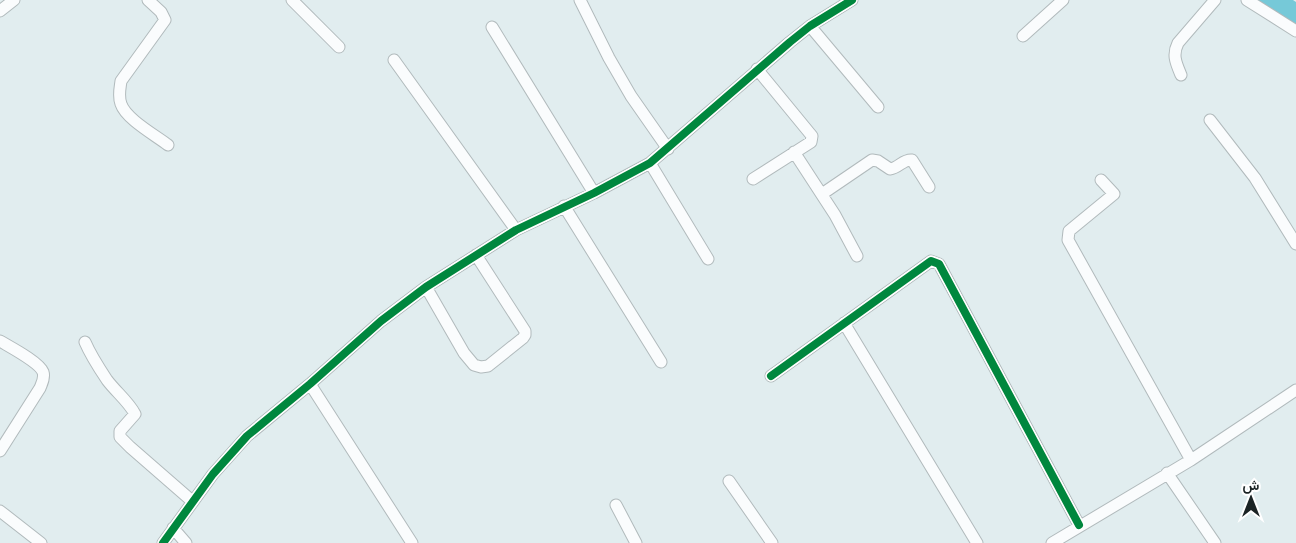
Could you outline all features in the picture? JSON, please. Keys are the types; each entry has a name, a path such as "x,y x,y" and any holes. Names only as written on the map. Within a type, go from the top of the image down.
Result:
{"street":[{"path":"0,12 14,0"},
{"path":"148,0 161,12 165,20 121,81 119,93 121,104 126,114 168,145"},
{"path":"292,0 339,47"},
{"path":"580,0 609,58 631,96 668,150"},
{"path":"163,543 213,474 247,436 310,384 381,321 426,287 516,230 650,164 757,69 810,26 850,0"},
{"path":"1023,36 1063,0"},
{"path":"1181,75 1174,58 1178,42 1215,0"},
{"path":"1248,0 1296,31"},
{"path":"810,26 878,108"},
{"path":"492,27 594,193"},
{"path":"394,60 516,230"},
{"path":"753,179 811,142 811,134 757,69"},
{"path":"1210,120 1255,178 1296,244"},
{"path":"794,152 822,194 857,256"},
{"path":"822,194 869,161 875,159 890,169 905,161 912,160 929,187"},
{"path":"650,164 708,259"},
{"path":"1101,180 1114,194 1069,232 1068,240 1191,460"},
{"path":"564,206 660,362"},
{"path":"426,287 464,353 474,364 481,367 488,366 523,338 525,330 476,255"},
{"path":"771,376 931,261 939,264 1080,525"},
{"path":"844,323 977,543"},
{"path":"0,341 40,366 44,374 44,380 0,451"},
{"path":"85,342 91,356 108,381 131,406 135,414 120,430 120,437 192,501"},
{"path":"310,384 412,543"},
{"path":"1052,543 1191,460 1296,390"},
{"path":"1167,473 1215,543"},
{"path":"729,481 772,543"},
{"path":"616,505 636,543"},
{"path":"0,511 41,543"},
{"path":"174,528 186,543"},
{"path":"1068,533 1076,543"}],"water":[{"path":"1254,0 1293,0 1296,2 1296,27"}],"cycle path":[{"path":"163,543 213,474 247,436 310,384 381,321 426,287 516,230 594,193 650,163 790,42 810,26 852,0"},
{"path":"771,376 931,261 939,264 1079,525"}]}
